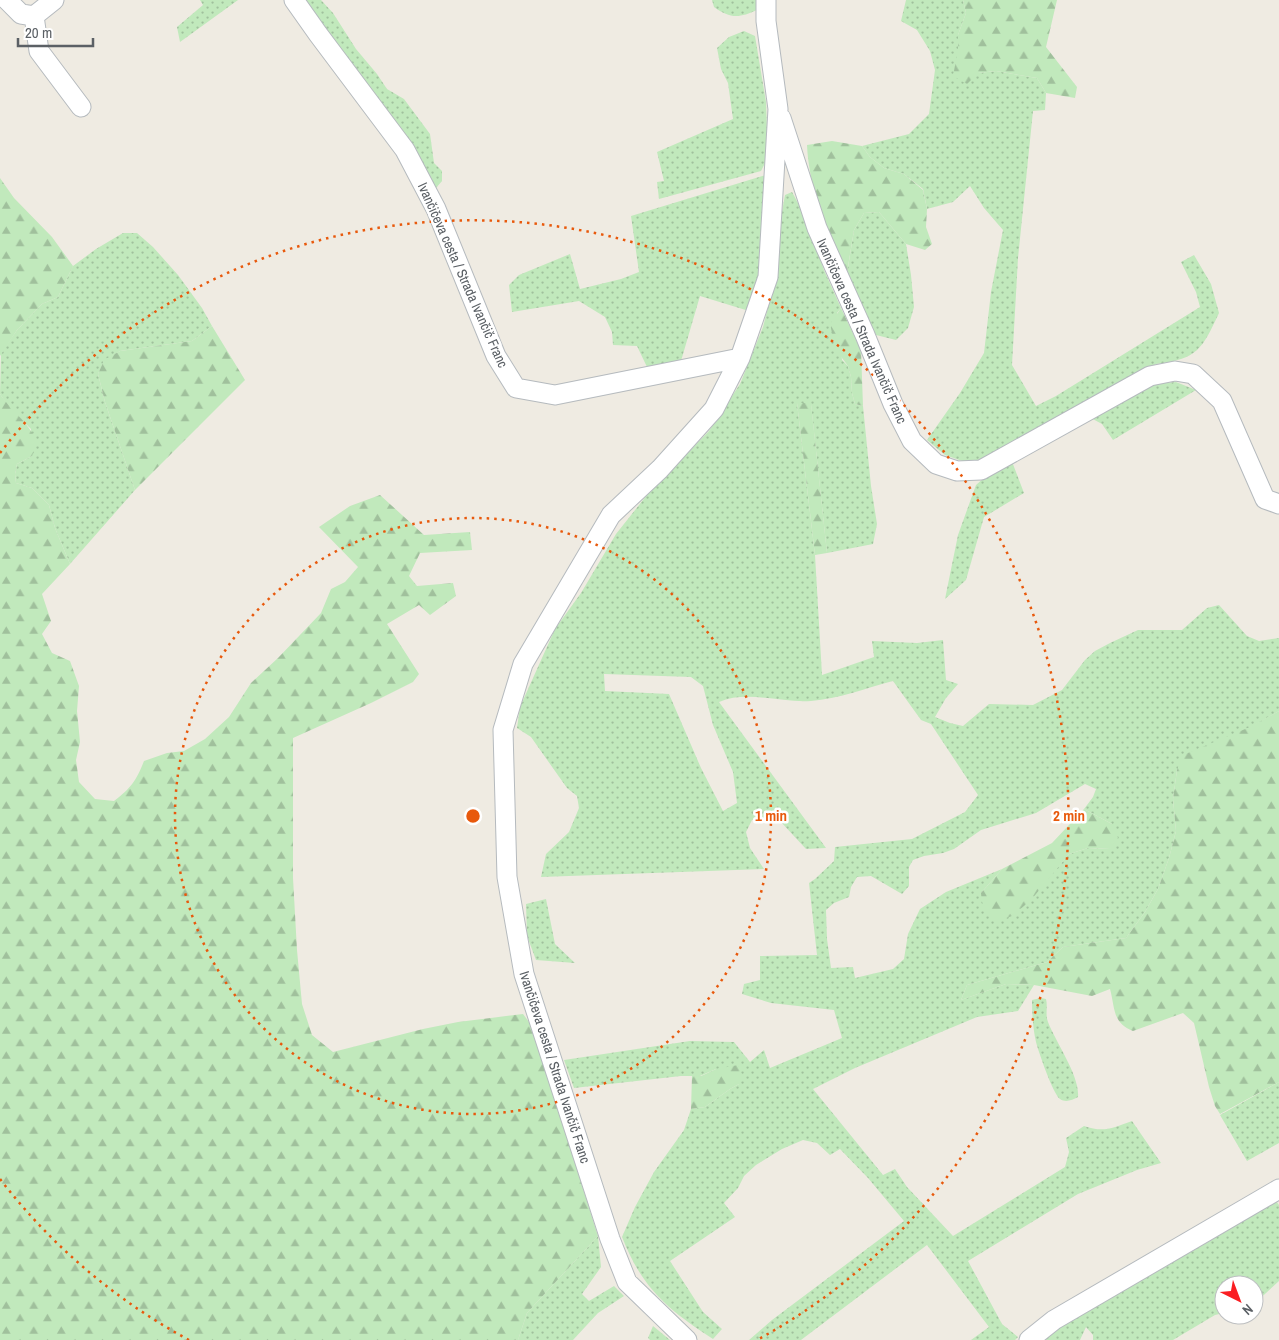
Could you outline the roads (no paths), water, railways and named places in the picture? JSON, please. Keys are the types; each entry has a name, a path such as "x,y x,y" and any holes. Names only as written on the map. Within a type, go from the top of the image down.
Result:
{"street":[{"path":"6,0 21,14 34,16 54,0"},
{"name":"Ivančičeva cesta / Strada Ivančič Franc","path":"294,0 405,150 436,209 496,356 516,388 555,395 740,358"},
{"name":"Ivančičeva cesta / Strada Ivančič Franc","path":"766,0 766,21 778,109 817,228 865,334 893,404 912,441 936,464 957,471 981,470 1150,376 1175,371 1193,374 1222,402 1265,499 1279,504"},
{"path":"34,16 39,51 81,107"},
{"name":"Ivančičeva cesta / Strada Ivančič Franc","path":"687,1340 628,1282 610,1240 524,974 507,877 503,730 523,664 611,515 660,469 714,409 740,358 768,277 778,109"},
{"path":"1029,1340 1054,1320 1279,1189"}]}
